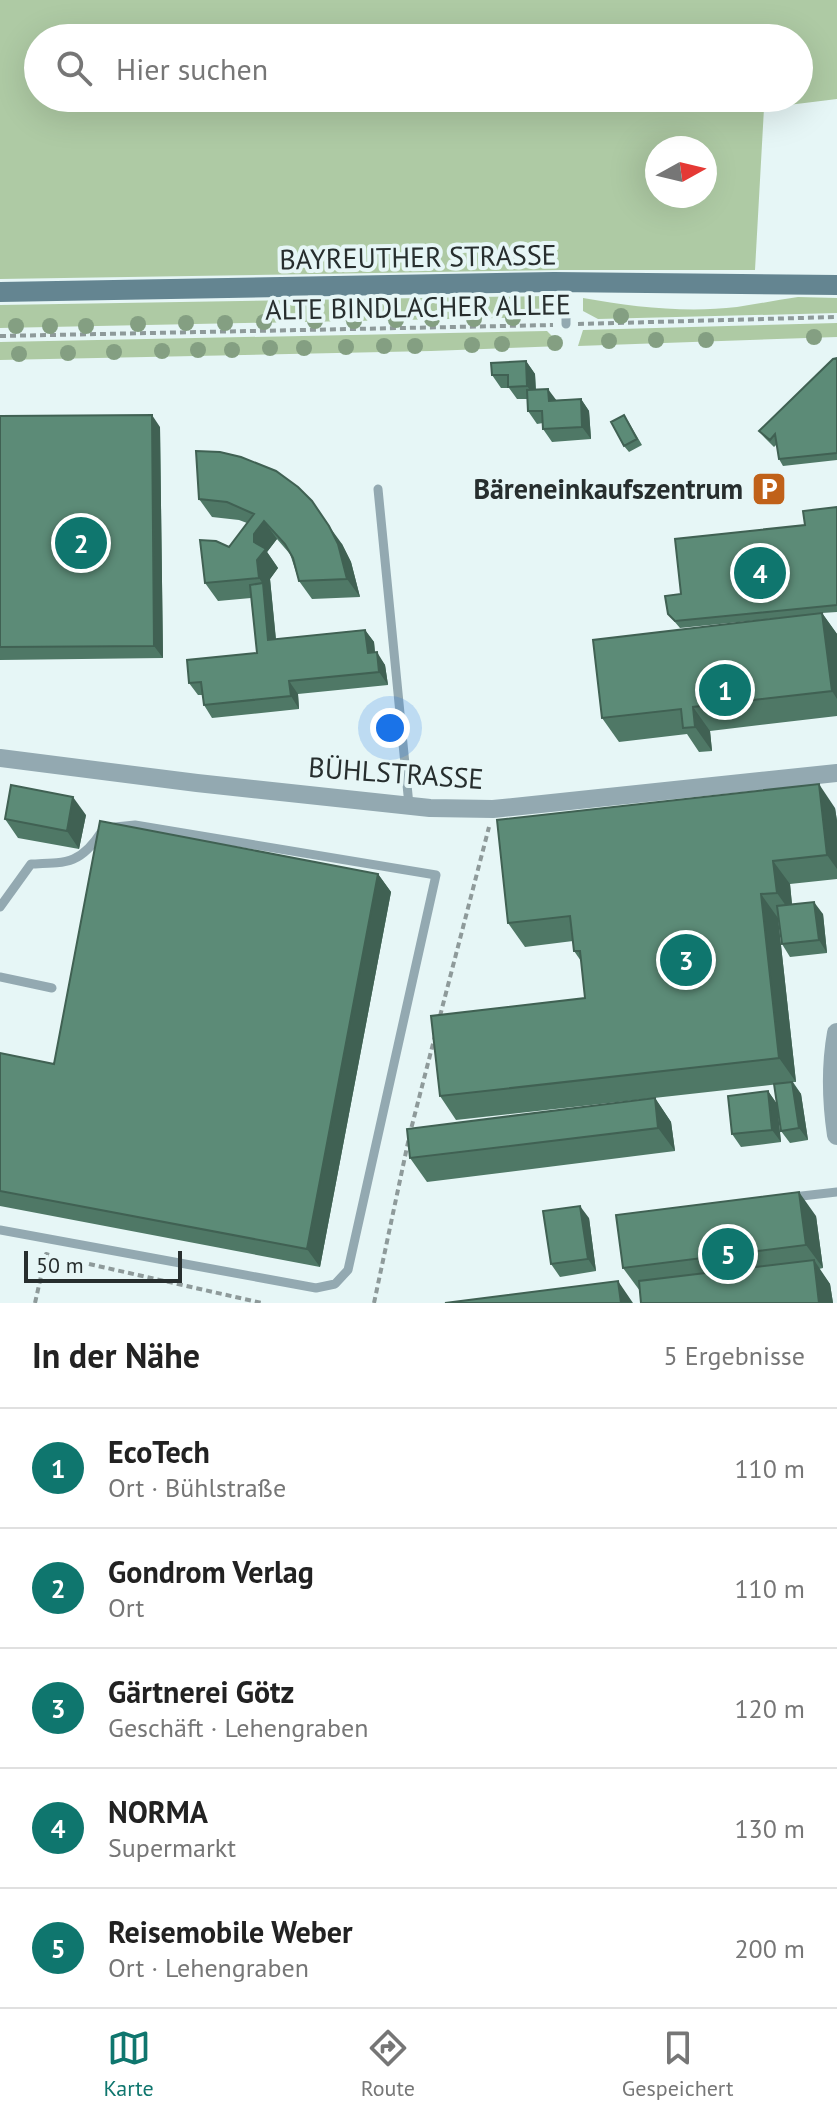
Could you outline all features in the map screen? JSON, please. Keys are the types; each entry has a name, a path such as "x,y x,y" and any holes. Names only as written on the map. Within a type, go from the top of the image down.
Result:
{"main road":[{"name":"BAYREUTHER STRASSE","path":"0,292 566,282 837,285"}],"street":[{"name":"BÜHLSTRASSE","path":"0,758 430,808 493,809 837,773"},
{"path":"836,1044 832,1103 837,1135"}],"lane":[{"path":"566,282 566,324"},
{"path":"378,489 409,805"},
{"path":"0,907 31,864 66,863 91,848 103,829 135,825 436,875 348,1270 335,1284 316,1288 0,1230"},
{"path":"0,977 52,988"},
{"path":"783,1199 837,1192"}],"path":[{"name":"ALTE BINDLACHER ALLEE","path":"0,336 837,317"},
{"path":"374,1303 410,1133 493,809"},
{"path":"35,1303 46,1254 61,1257"},
{"path":"77,1261 262,1303"}],"green space":[{"path":"0,0 837,0 837,99 813,102 813,24 24,24 24,112 764,112 755,270 0,279"},
{"path":"546,296 549,306 546,317 0,328 0,305"},
{"path":"798,297 837,298 837,313 598,319 583,311 583,298 640,306 698,309 737,307"},
{"path":"837,323 837,337 578,346 583,330"},
{"path":"547,331 562,346 0,360 0,342"}],"building":[{"path":"837,358 837,453 779,459 775,434 770,440 759,431"},
{"path":"526,361 527,386 508,387 508,375 492,375 491,363"},
{"path":"548,389 549,401 581,399 582,427 543,429 542,411 528,411 527,390"},
{"path":"152,415 154,646 0,647 0,416"},
{"path":"624,415 637,439 624,446 611,422"},
{"path":"196,451 241,457 276,471 298,487 329,526 338,544 347,579 299,581 293,558 285,544 264,521 254,534 254,542 266,549 257,560 259,578 205,583 200,540 216,541 229,547 254,514 227,502 199,499"},
{"path":"837,507 837,605 675,621 668,614 665,596 681,594 675,539 805,525 803,511"},
{"path":"263,583 268,640 365,630 368,653 377,652 379,672 289,681 291,696 204,705 201,682 189,683 187,660 257,653 250,585"},
{"path":"822,613 832,691 693,707 695,727 683,728 681,709 602,718 593,640"},
{"path":"819,784 827,855 773,861 777,893 761,894 779,1058 440,1096 431,1016 585,998 580,951 574,951 570,916 508,923 497,820"},
{"path":"11,785 73,797 67,831 5,819"},
{"path":"100,821 378,874 307,1249 0,1191 0,1053 54,1064"},
{"path":"814,902 819,940 782,944 777,906"},
{"path":"792,1082 799,1128 781,1131 774,1084"},
{"path":"768,1091 772,1130 732,1134 728,1096"},
{"path":"655,1098 658,1128 410,1158 407,1129"},
{"path":"799,1192 806,1245 623,1268 616,1215"},
{"path":"580,1206 588,1259 551,1264 543,1211"},
{"path":"814,1260 819,1303 641,1303 639,1281"},
{"path":"618,1281 621,1303 445,1303"}],"place":[{"name":"Bäreneinkaufszentrum","path":"769,489"},
{"name":"Gondrom Verlag","path":"81,543"},
{"name":"NORMA","path":"760,573"},
{"name":"EcoTech","path":"725,690"},
{"name":"Gärtnerei Götz","path":"686,960"},
{"name":"Reisemobile Weber","path":"728,1254"}]}
